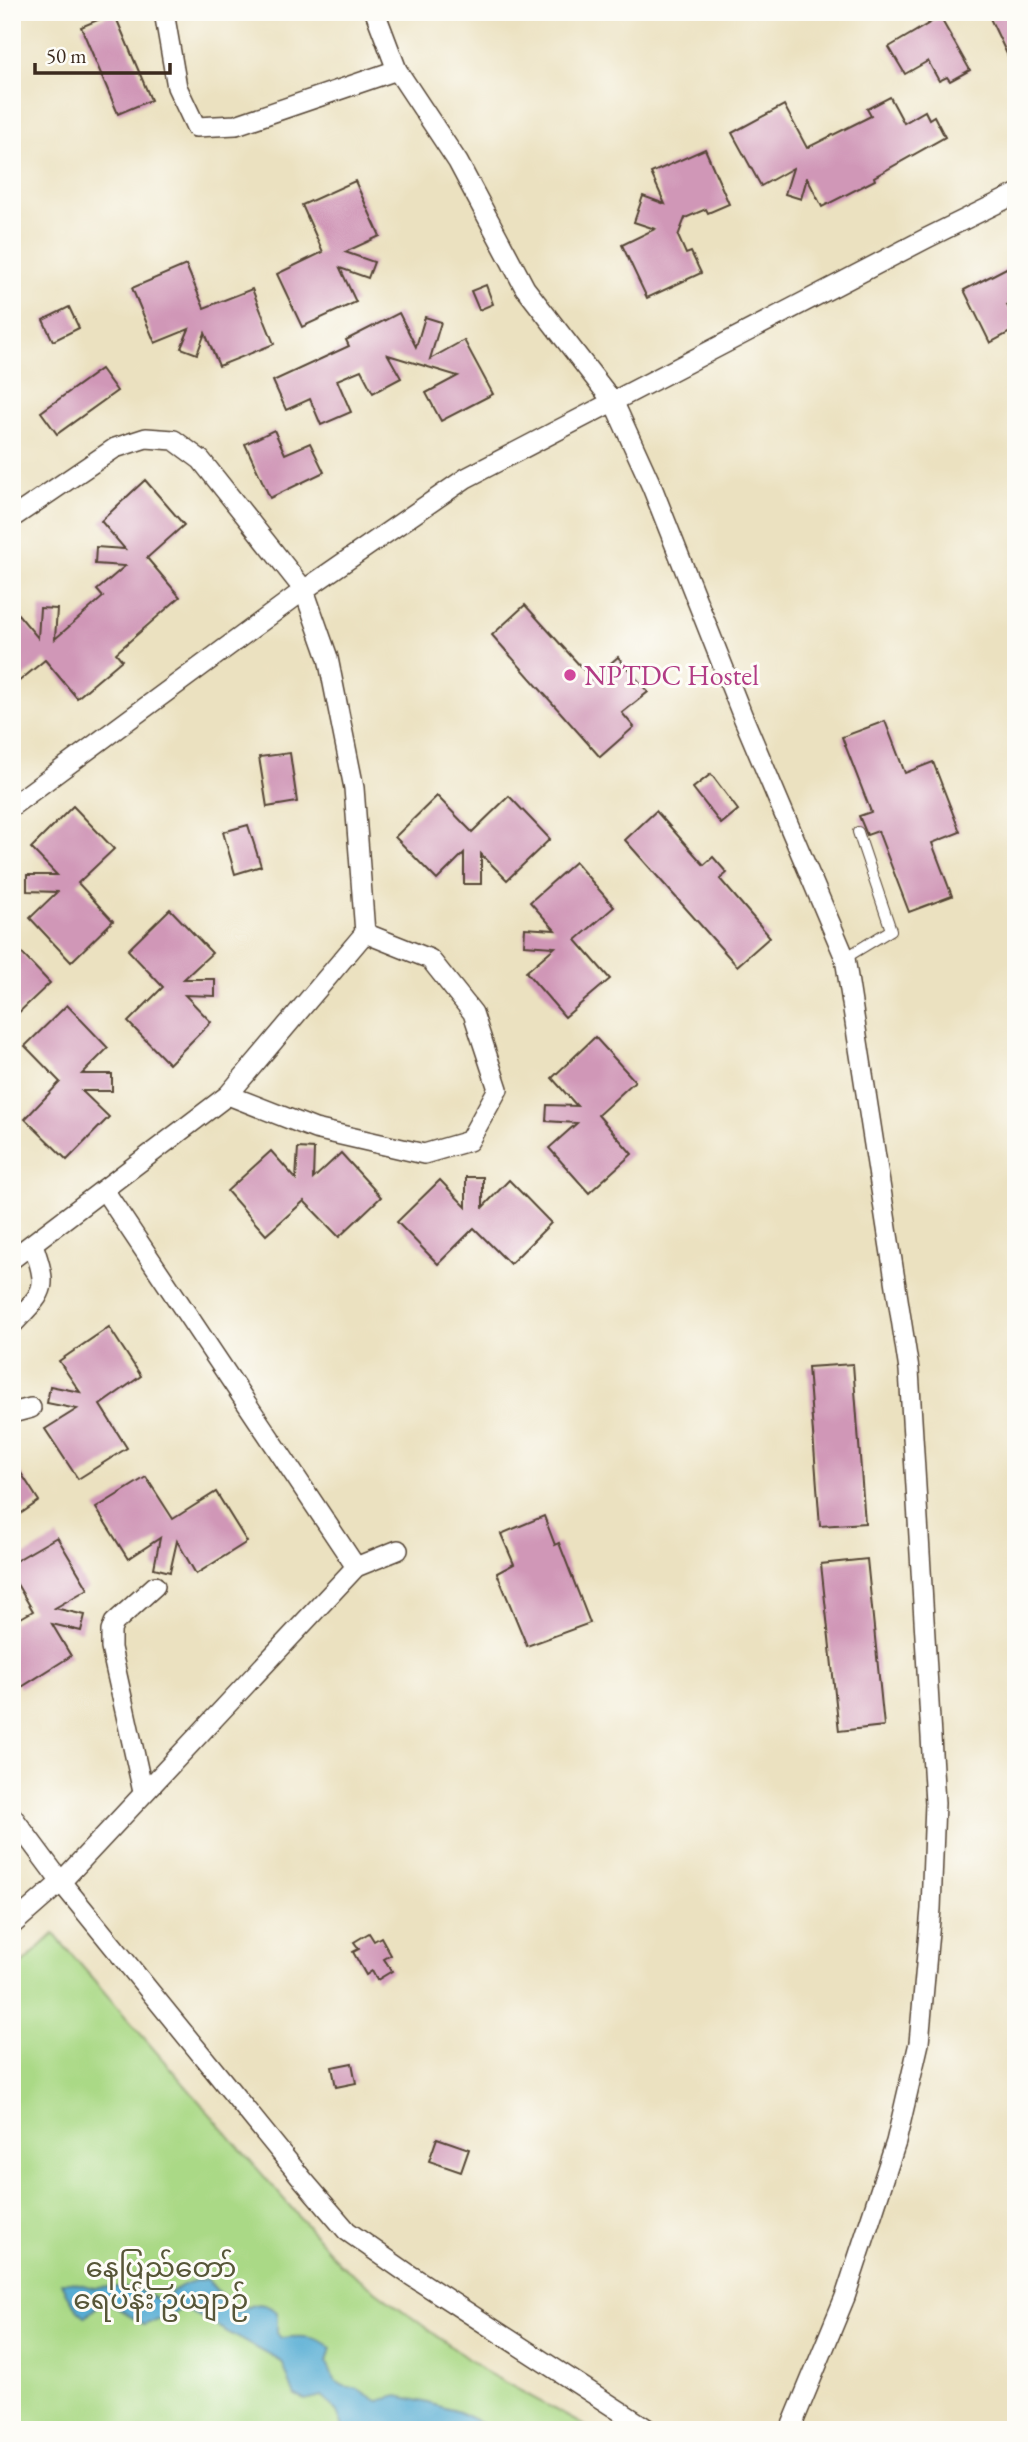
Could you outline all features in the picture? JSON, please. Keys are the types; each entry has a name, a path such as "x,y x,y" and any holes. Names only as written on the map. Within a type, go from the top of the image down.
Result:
{"street":[{"path":"164,12 177,87 196,127 236,125 397,70"},
{"path":"375,12 397,70 458,162 525,288 614,403 652,486 743,717 845,958 909,1370 935,1803 931,1909 919,2043 896,2142 845,2297 790,2430"},
{"path":"12,806 304,590 466,478 1016,194"},
{"path":"12,518 115,448 146,438 174,440 201,460 304,590 328,658 354,788 365,933 228,1095 12,1259"},
{"path":"228,1095 315,1129 424,1154 469,1141 498,1089 473,1013 430,959 365,933"},
{"path":"104,1190 356,1567"},
{"path":"12,1325 38,1297 44,1286 33,1244"},
{"path":"12,1924 61,1882 356,1567 398,1550"},
{"path":"144,1792 111,1648 111,1631 114,1623 155,1586"},
{"path":"12,1816 61,1882 347,2231 649,2430"}],"lane":[{"path":"845,958 891,930 858,832"}],"green space":[{"name":"နေပြည်တော် ရေပန်း ဥယျာဉ်","path":"54,1934 340,2264 484,2371 592,2430 12,2430 12,1973"}],"water":[{"path":"207,2279 235,2312 261,2304 277,2312 277,2333 281,2338 308,2337 326,2344 331,2348 327,2362 334,2380 344,2386 358,2389 377,2401 398,2396 459,2412 496,2430 343,2430 336,2411 322,2396 305,2400 295,2396 282,2362 184,2308 144,2325 111,2304 98,2305 86,2317 71,2302 61,2282 94,2288 119,2287 140,2291 159,2300 187,2283"}],"building":[{"path":"987,12 1013,12 1016,18 1016,73"},
{"path":"114,13 151,100 118,114 81,27"},
{"path":"940,17 970,70 950,81 947,77 939,81 928,61 905,74 889,47"},
{"path":"890,97 904,123 925,111 929,119 934,116 945,137 874,177 875,180 822,207 807,178 801,199 785,194 793,168 761,186 732,133 784,105 807,148 871,116 867,109"},
{"path":"705,149 729,204 708,213 706,209 685,218 678,236 686,254 691,252 701,273 647,298 622,245 655,229 634,222 643,196 665,204 651,173"},
{"path":"355,181 380,236 345,252 374,262 368,278 340,268 356,302 302,327 277,274 323,252 302,205"},
{"path":"1016,263 1016,300 1007,305 1016,323 1016,329 990,343 964,290"},
{"path":"186,265 204,308 252,289 274,344 219,366 205,333 197,354 181,348 189,329 155,343 132,288"},
{"path":"486,285 493,304 479,310 471,291"},
{"path":"69,307 79,328 53,341 43,320"},
{"path":"399,313 416,347 425,317 441,322 430,359 464,340 493,394 441,421 426,393 458,376 388,355 401,378 373,393 361,370 337,380 351,412 321,425 310,399 286,410 273,381 349,346 346,340"},
{"path":"101,369 117,391 57,434 41,412"},
{"path":"274,430 285,454 310,443 324,472 270,498 245,444"},
{"path":"145,480 184,525 147,558 180,597 116,653 122,660 77,698 45,660 12,687 12,607 38,638 40,608 57,609 55,639 103,597 97,590 125,566 95,564 96,547 125,549 101,521"},
{"path":"525,605 592,679 618,657 648,692 622,713 634,727 600,757 492,635"},
{"path":"885,721 905,773 933,762 960,832 932,843 952,896 909,912 878,831 867,835 859,816 871,812 842,737"},
{"path":"290,753 297,802 267,807 259,757"},
{"path":"711,774 738,810 721,824 693,788"},
{"path":"437,796 472,832 509,796 550,839 507,880 481,854 481,884 464,884 464,853 437,880 395,837"},
{"path":"73,806 114,849 78,883 113,921 71,962 30,918 57,892 27,891 27,875 57,875 31,848"},
{"path":"656,811 704,865 713,857 727,873 720,879 770,937 737,966 625,840"},
{"path":"248,825 261,866 235,874 223,832"},
{"path":"575,862 614,907 576,940 610,979 565,1017 526,972 555,947 524,945 525,928 555,930 530,902"},
{"path":"170,909 212,953 184,979 215,979 215,996 185,995 211,1022 169,1064 128,1022 163,987 128,950"},
{"path":"12,943 50,983 12,1019"},
{"path":"67,1005 108,1048 82,1074 112,1074 112,1091 82,1091 109,1117 67,1160 25,1119 60,1082 25,1046"},
{"path":"595,1037 635,1081 598,1115 632,1154 589,1193 549,1148 577,1123 546,1121 547,1105 577,1106 552,1078"},
{"path":"298,1148 314,1149 313,1179 341,1153 381,1197 339,1237 304,1201 266,1235 227,1191 271,1151 296,1179"},
{"path":"466,1177 483,1177 483,1207 509,1180 551,1223 510,1264 474,1228 438,1264 397,1222 440,1180 466,1207"},
{"path":"109,1327 141,1376 100,1405 127,1448 78,1479 45,1429 77,1409 47,1403 50,1386 80,1392 59,1361"},
{"path":"853,1364 865,1523 820,1526 808,1367"},
{"path":"12,1459 39,1501 20,1514 12,1502"},
{"path":"146,1477 173,1519 216,1492 247,1542 196,1574 177,1541 170,1572 154,1568 160,1538 128,1559 96,1508"},
{"path":"544,1516 555,1545 559,1543 590,1623 527,1646 497,1573 514,1564 501,1534"},
{"path":"57,1537 88,1589 55,1608 85,1615 81,1631 52,1624 71,1656 20,1688 12,1674 12,1623 33,1611 12,1576 12,1563"},
{"path":"867,1559 884,1726 839,1731 821,1564"},
{"path":"369,1933 374,1941 381,1937 391,1955 384,1959 392,1971 377,1980 372,1971 366,1975 353,1952 359,1949 354,1942"},
{"path":"352,2063 356,2083 336,2087 332,2067"},
{"path":"437,2138 469,2149 461,2172 429,2161"}],"place":[{"name":"NPTDC Hostel","path":"570,675"}]}
